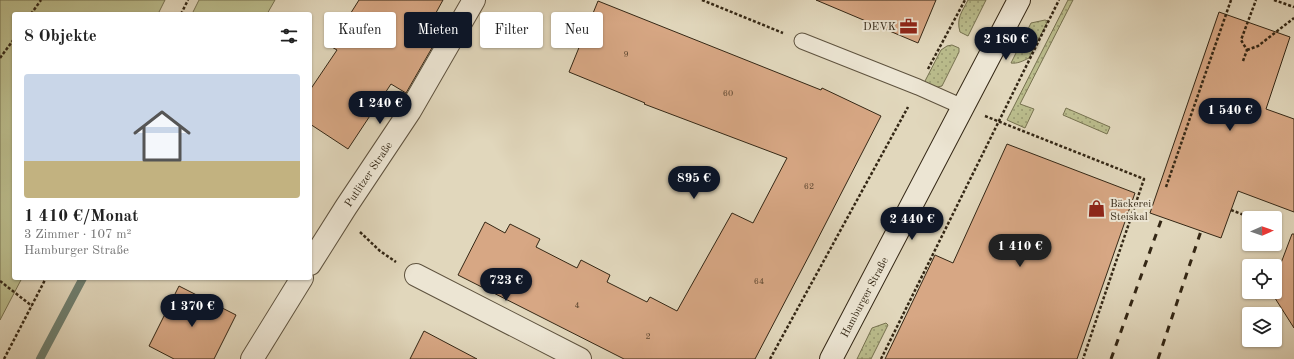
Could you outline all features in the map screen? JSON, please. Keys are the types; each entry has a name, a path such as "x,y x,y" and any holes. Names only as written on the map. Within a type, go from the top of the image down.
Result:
{"street":[{"name":"Putlitzer Straße","path":"312,261 410,110 474,0"},
{"name":"Hamburger Straße","path":"831,359 1019,0"},
{"path":"416,275 580,359"},
{"path":"252,359 301,280"}],"lane":[{"path":"802,41 963,106"}],"path":[{"path":"32,12 41,0"},
{"path":"182,12 188,0"},
{"path":"702,0 802,41"},
{"path":"770,359 965,0"},
{"path":"881,359 1059,0"},
{"path":"1166,187 1231,0"},
{"path":"1247,50 1241,40 1256,0"},
{"path":"1274,0 1294,7"},
{"path":"1247,50 1258,46 1294,18"},
{"path":"0,58 12,41"},
{"path":"1243,61 1247,50"},
{"path":"963,106 1144,179 1083,359"},
{"path":"346,207 359,231 380,251 416,275"},
{"path":"1231,210 1242,214"},
{"path":"4,359 45,280"},
{"path":"0,281 32,306"}],"green space":[{"path":"0,0 165,0 159,12 12,12 12,280 21,280 0,320"},
{"path":"199,0 275,0 268,12 193,12"},
{"path":"968,0 986,0 968,36 960,32 959,19"},
{"path":"1068,0 1073,0 1020,104 1034,109 1025,128 1007,120"},
{"path":"1045,20 1048,21 1029,58 1018,63 1011,63 1031,23"},
{"path":"952,45 959,48 959,52 942,86 933,88 924,83 941,50"},
{"path":"1066,108 1110,127 1107,134 1063,115"},
{"path":"886,323 888,325 871,359 857,359 872,328"}],"building":[{"path":"359,0 443,0 436,12 404,12 404,48 432,48 406,93 391,84 348,149 312,125 312,87 337,50 334,48 396,48 396,12 351,12"},
{"path":"816,0 936,0 918,43"},
{"path":"598,1 821,90 822,88 881,116 755,359 624,359 458,275 485,222 505,233 510,224 540,239 536,247 577,268 581,260 610,275 607,282 647,302 650,297 677,311 732,213 753,223 787,158 644,104 645,103 569,72 579,48 603,48 603,12 594,12"},
{"path":"1219,12 1290,37 1266,109 1294,119 1294,212 1238,191 1221,238 1150,213"},
{"path":"1007,144 1135,193 1077,359 885,359 935,255 953,263"},
{"path":"1292,234 1294,234 1294,328 1276,299 1282,299 1282,260"},
{"path":"179,286 236,315 214,359 174,359 149,346"},
{"path":"424,331 477,359 410,359"}],"waterway":[{"path":"40,359 82,280"}],"railway":[{"path":"1111,359 1162,218"},
{"path":"1158,359 1201,231"}],"place":[{"name":"DEVK","path":"909,26"},
{"name":"Bäckerei Steiskal","path":"1097,209"}]}
